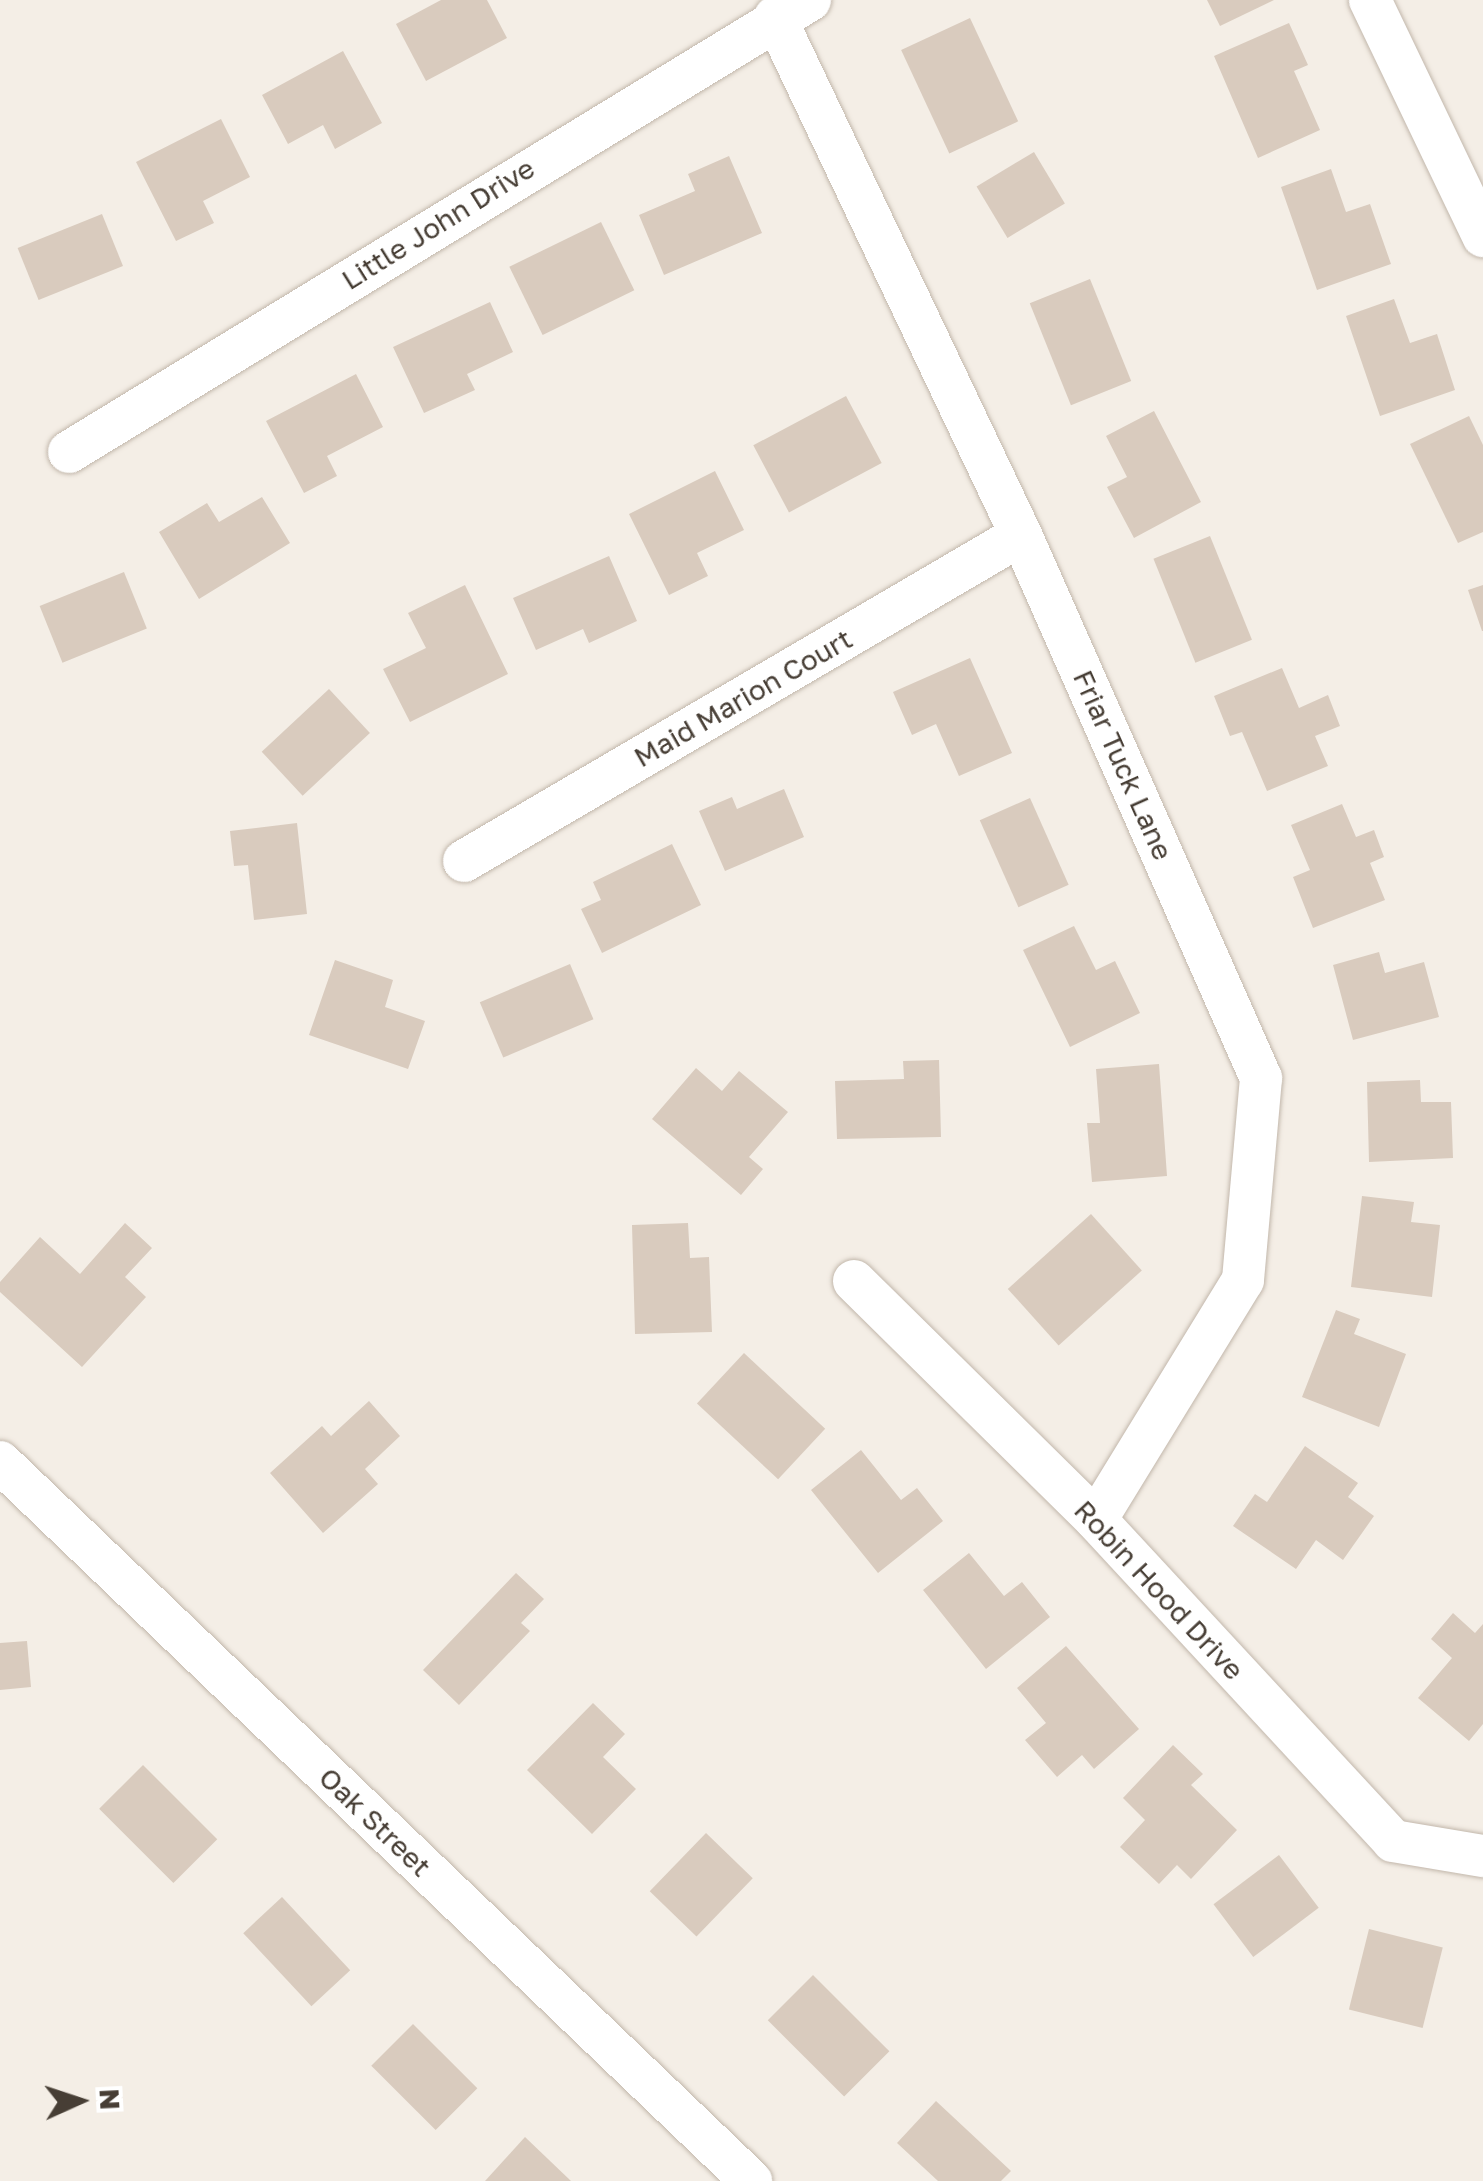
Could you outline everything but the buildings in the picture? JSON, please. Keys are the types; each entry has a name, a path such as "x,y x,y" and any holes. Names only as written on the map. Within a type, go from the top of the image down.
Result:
{"street":[{"path":"1370,0 1483,236"},
{"name":"Little John Drive","path":"69,452 792,8"},
{"name":"Friar Tuck Lane","path":"792,8 1261,1078 1242,1280 1096,1520"},
{"name":"Maid Marion Court","path":"464,861 1021,534"},
{"name":"Robin Hood Drive","path":"854,1281 1096,1520 1394,1840 1483,1856"},
{"name":"Oak Street","path":"0,1462 751,2181"}]}
